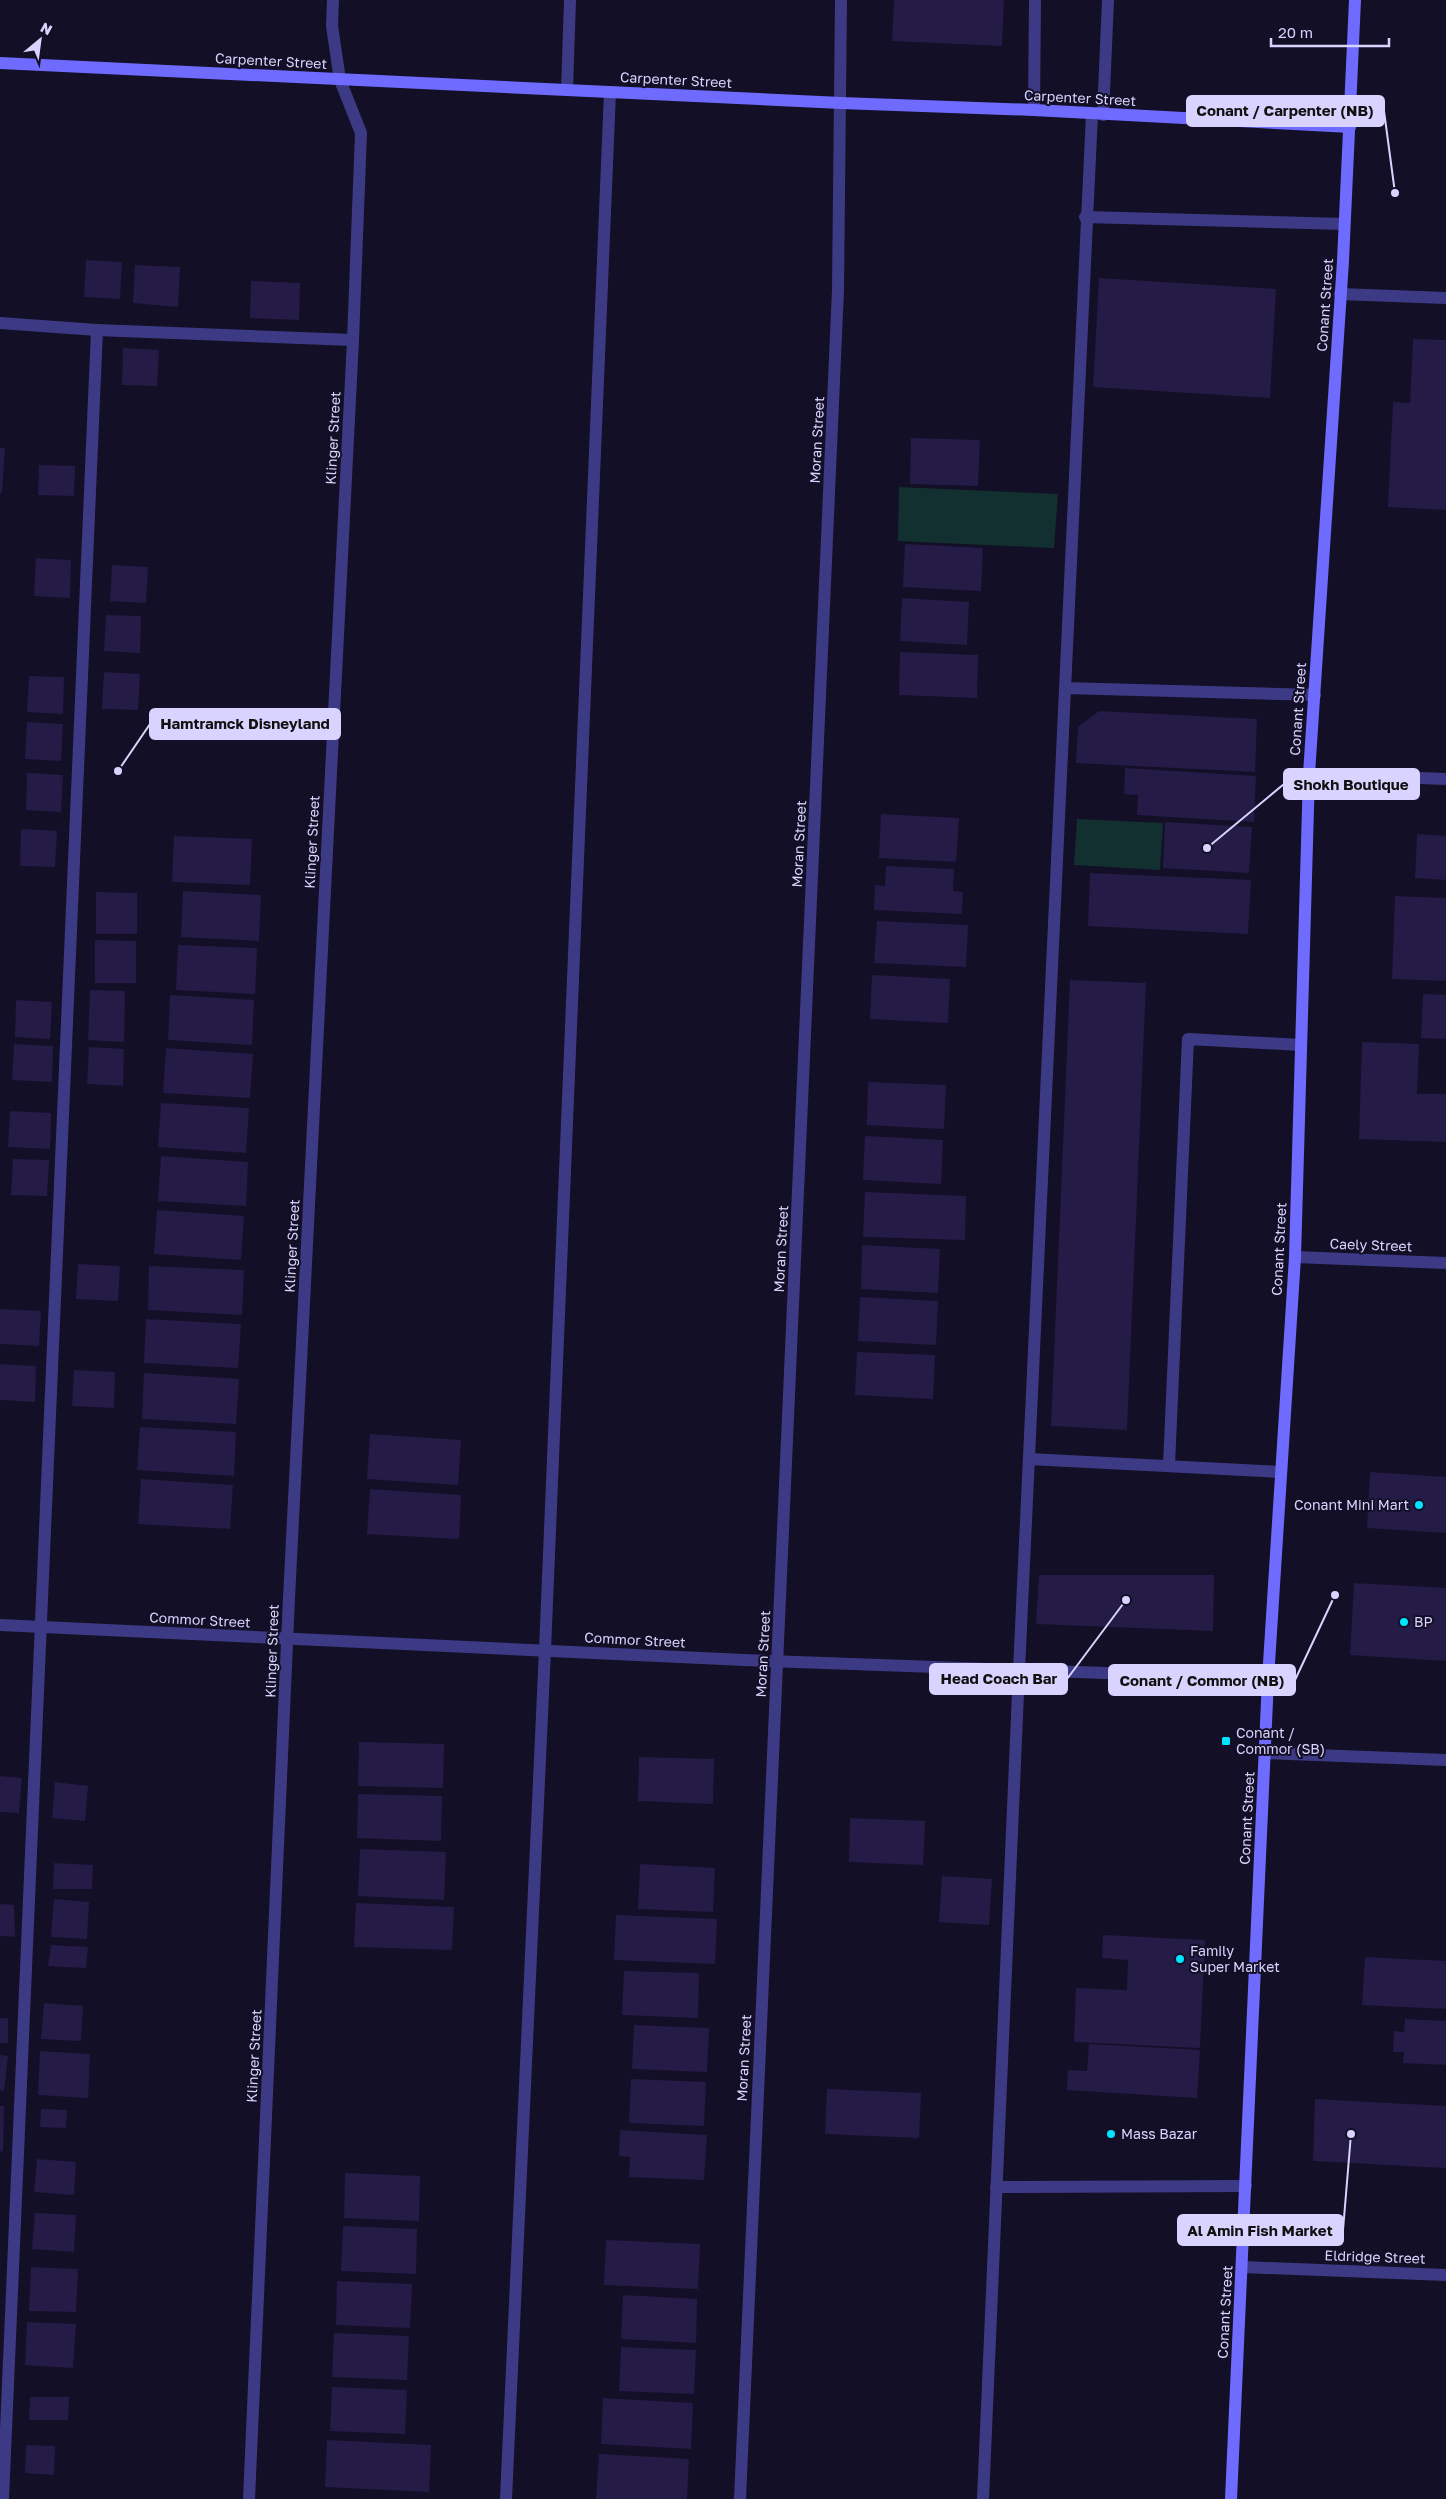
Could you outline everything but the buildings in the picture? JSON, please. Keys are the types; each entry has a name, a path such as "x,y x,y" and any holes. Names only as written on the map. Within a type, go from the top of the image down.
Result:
{"main road":[{"name":"Conant Street","path":"1231,2499 1268,1679 1295,1256 1309,774 1350,127 1355,0"},
{"name":"Carpenter Street","path":"0,63 841,103 1034,110 1097,115 1350,127"}],"street":[{"name":"Klinger Street","path":"249,2499 287,1639 353,340 361,132 340,80 332,26 332,0"},
{"path":"567,90 570,0"},
{"name":"Moran Street","path":"740,2499 838,290 842,0"},
{"path":"1034,110 1035,0"},
{"path":"983,2499 1085,217 1108,0"},
{"path":"506,2499 545,1650 610,92"},
{"path":"1085,217 1344,224"},
{"path":"1340,294 1446,298"},
{"path":"0,323 97,330 353,340"},
{"path":"3,2499 97,330"},
{"path":"1065,688 1314,695"},
{"path":"1309,774 1446,779"},
{"path":"1169,1465 1188,1038 1301,1045"},
{"name":"Caely Street","path":"1295,1256 1446,1263"},
{"path":"1029,1458 1281,1472"},
{"name":"Commor Street","path":"0,1625 777,1661 1268,1679"},
{"path":"1265,1753 1446,1760"},
{"path":"996,2187 1246,2186"},
{"name":"Eldridge Street","path":"1242,2267 1446,2275"}],"green space":[{"path":"899,487 1058,494 1054,548 898,541"},
{"path":"1077,819 1163,823 1160,870 1074,865"}],"place":[{"name":"Conant / Carpenter (NB)","path":"1395,193"},
{"name":"Hamtramck Disneyland","path":"118,771"},
{"name":"Shokh Boutique","path":"1207,848"},
{"name":"Conant Mini Mart","path":"1419,1505"},
{"name":"Conant / Commor (NB)","path":"1335,1595"},
{"name":"Head Coach Bar","path":"1126,1600"},
{"name":"BP","path":"1404,1622"},
{"name":"Conant / Commor (SB)","path":"1226,1741"},
{"name":"Family Super Market","path":"1180,1959"},
{"name":"Mass Bazar","path":"1111,2134"},
{"name":"Al Amin Fish Market","path":"1351,2134"}]}
